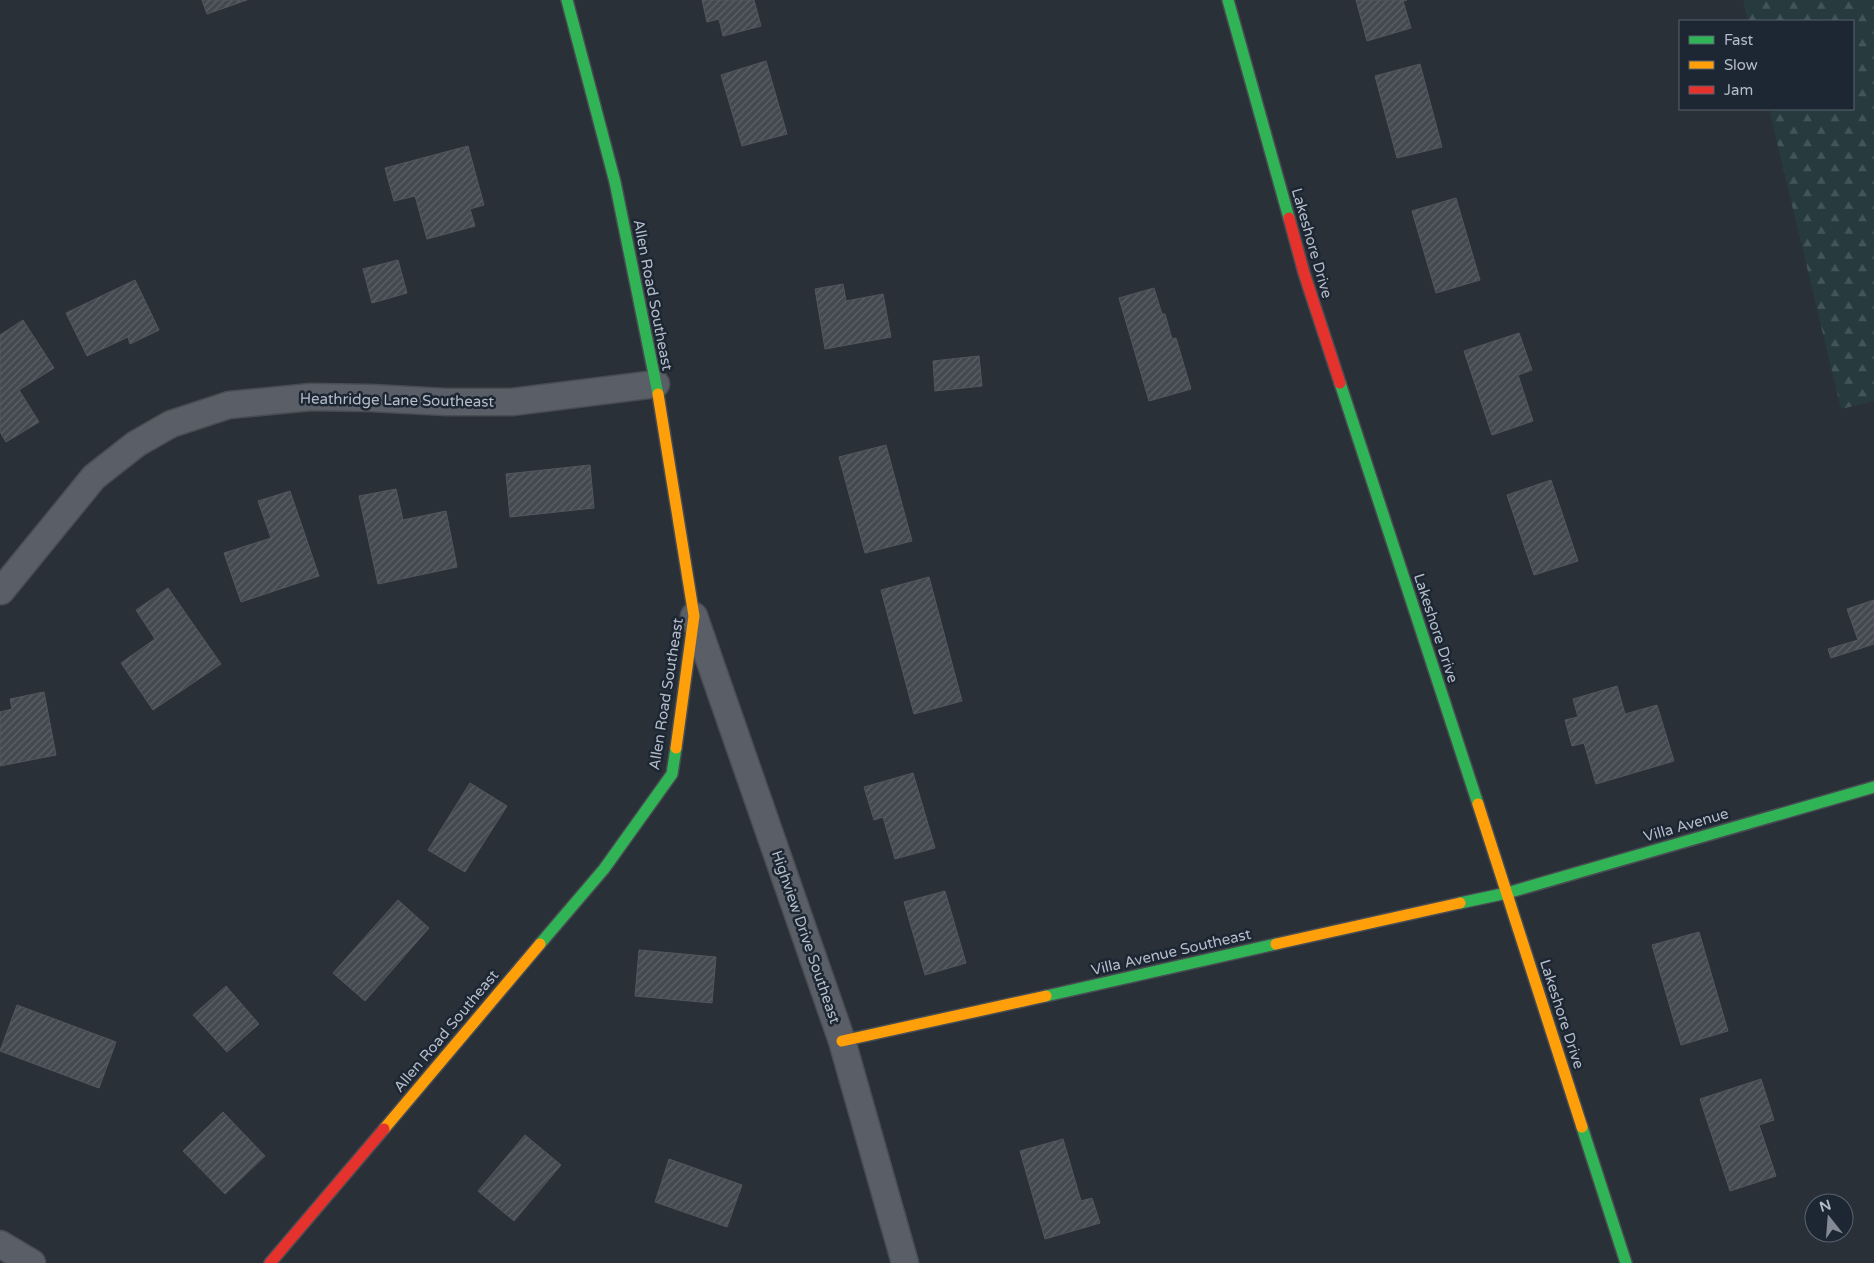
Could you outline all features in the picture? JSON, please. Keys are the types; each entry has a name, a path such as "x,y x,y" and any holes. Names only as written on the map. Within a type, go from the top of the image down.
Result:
{"street":[{"name":"Allen Road Southeast","path":"270,1263 604,869 672,774 694,616 656,384 615,182 567,0"},
{"name":"Lakeshore Drive","path":"1228,0 1304,273 1626,1263"},
{"name":"Heathridge Lane Southeast","path":"0,591 94,477 136,444 171,424 229,405 311,397 446,402 512,402 656,384"},
{"name":"Highview Drive Southeast","path":"694,616 842,1041 905,1263"},
{"name":"Villa Avenue","path":"1507,893 1874,787"},
{"name":"Villa Avenue Southeast","path":"842,1041 1507,893"},
{"path":"0,1244 32,1263"}],"green space":[{"path":"1743,0 1874,0 1874,401 1841,409 1769,110 1854,110 1854,20 1748,20"}],"building":[{"path":"202,0 247,0 207,14"},
{"path":"702,0 754,0 761,26 723,36 719,19 707,22"},
{"path":"1356,0 1407,0 1403,1 1411,28 1367,41"},
{"path":"766,61 787,134 742,146 721,75"},
{"path":"1420,64 1442,147 1397,158 1375,76"},
{"path":"468,146 484,205 470,209 475,226 427,239 415,196 394,201 385,168"},
{"path":"1456,198 1480,280 1436,293 1412,211"},
{"path":"398,260 407,293 372,303 363,269"},
{"path":"135,280 159,330 130,344 128,337 87,356 66,313"},
{"path":"843,284 846,301 883,294 891,337 825,349 815,289"},
{"path":"1154,288 1162,314 1165,314 1172,339 1176,338 1191,389 1149,401 1119,298"},
{"path":"23,320 54,368 19,390 39,422 6,442 0,432 0,335"},
{"path":"1519,333 1532,370 1518,375 1533,421 1492,435 1464,351"},
{"path":"979,356 982,386 935,391 933,361"},
{"path":"886,445 912,541 865,553 839,457"},
{"path":"590,465 594,508 510,517 506,474"},
{"path":"1551,480 1578,561 1534,575 1507,495"},
{"path":"396,489 403,520 446,511 457,567 378,584 359,496"},
{"path":"290,491 319,576 241,602 224,553 271,538 258,501"},
{"path":"929,577 962,701 914,714 881,590"},
{"path":"168,588 221,664 153,710 121,663 155,639 136,610"},
{"path":"1874,600 1874,644 1831,658 1828,649 1858,640 1847,609"},
{"path":"1617,686 1625,714 1657,705 1674,761 1596,784 1584,743 1572,746 1565,720 1578,717 1573,699"},
{"path":"44,692 56,755 0,766 0,712 12,709 10,699"},
{"path":"913,773 935,848 895,859 883,817 874,820 864,787"},
{"path":"470,783 507,806 465,872 428,850"},
{"path":"945,891 966,963 925,975 904,902"},
{"path":"398,900 429,928 365,1001 333,973"},
{"path":"1699,932 1728,1031 1681,1045 1652,945"},
{"path":"639,950 716,957 712,1003 635,996"},
{"path":"226,986 259,1024 227,1052 193,1015"},
{"path":"17,1005 116,1042 99,1088 0,1051"},
{"path":"1761,1079 1774,1120 1759,1125 1776,1176 1730,1191 1700,1099"},
{"path":"223,1112 265,1156 225,1194 183,1151"},
{"path":"525,1135 561,1165 514,1221 478,1191"},
{"path":"1063,1139 1081,1201 1092,1198 1100,1223 1045,1239 1020,1151"},
{"path":"669,1159 742,1185 727,1227 655,1202"}],"traffic: fast":[{"path":"567,0 615,182 658,394"},
{"path":"1228,0 1289,218"},
{"path":"1340,383 1478,804"},
{"path":"540,944 604,869 672,774 676,748"},
{"path":"1460,903 1507,893 1874,787"},
{"path":"1046,996 1276,944"},
{"path":"1582,1127 1626,1263"}],"traffic: slow":[{"path":"658,394 694,616 676,748"},
{"path":"1478,804 1582,1127"},
{"path":"1276,944 1460,903"},
{"path":"384,1129 540,944"},
{"path":"842,1041 1046,996"}],"traffic: jam":[{"path":"1289,218 1304,273 1340,383"},
{"path":"270,1263 384,1129"}]}
